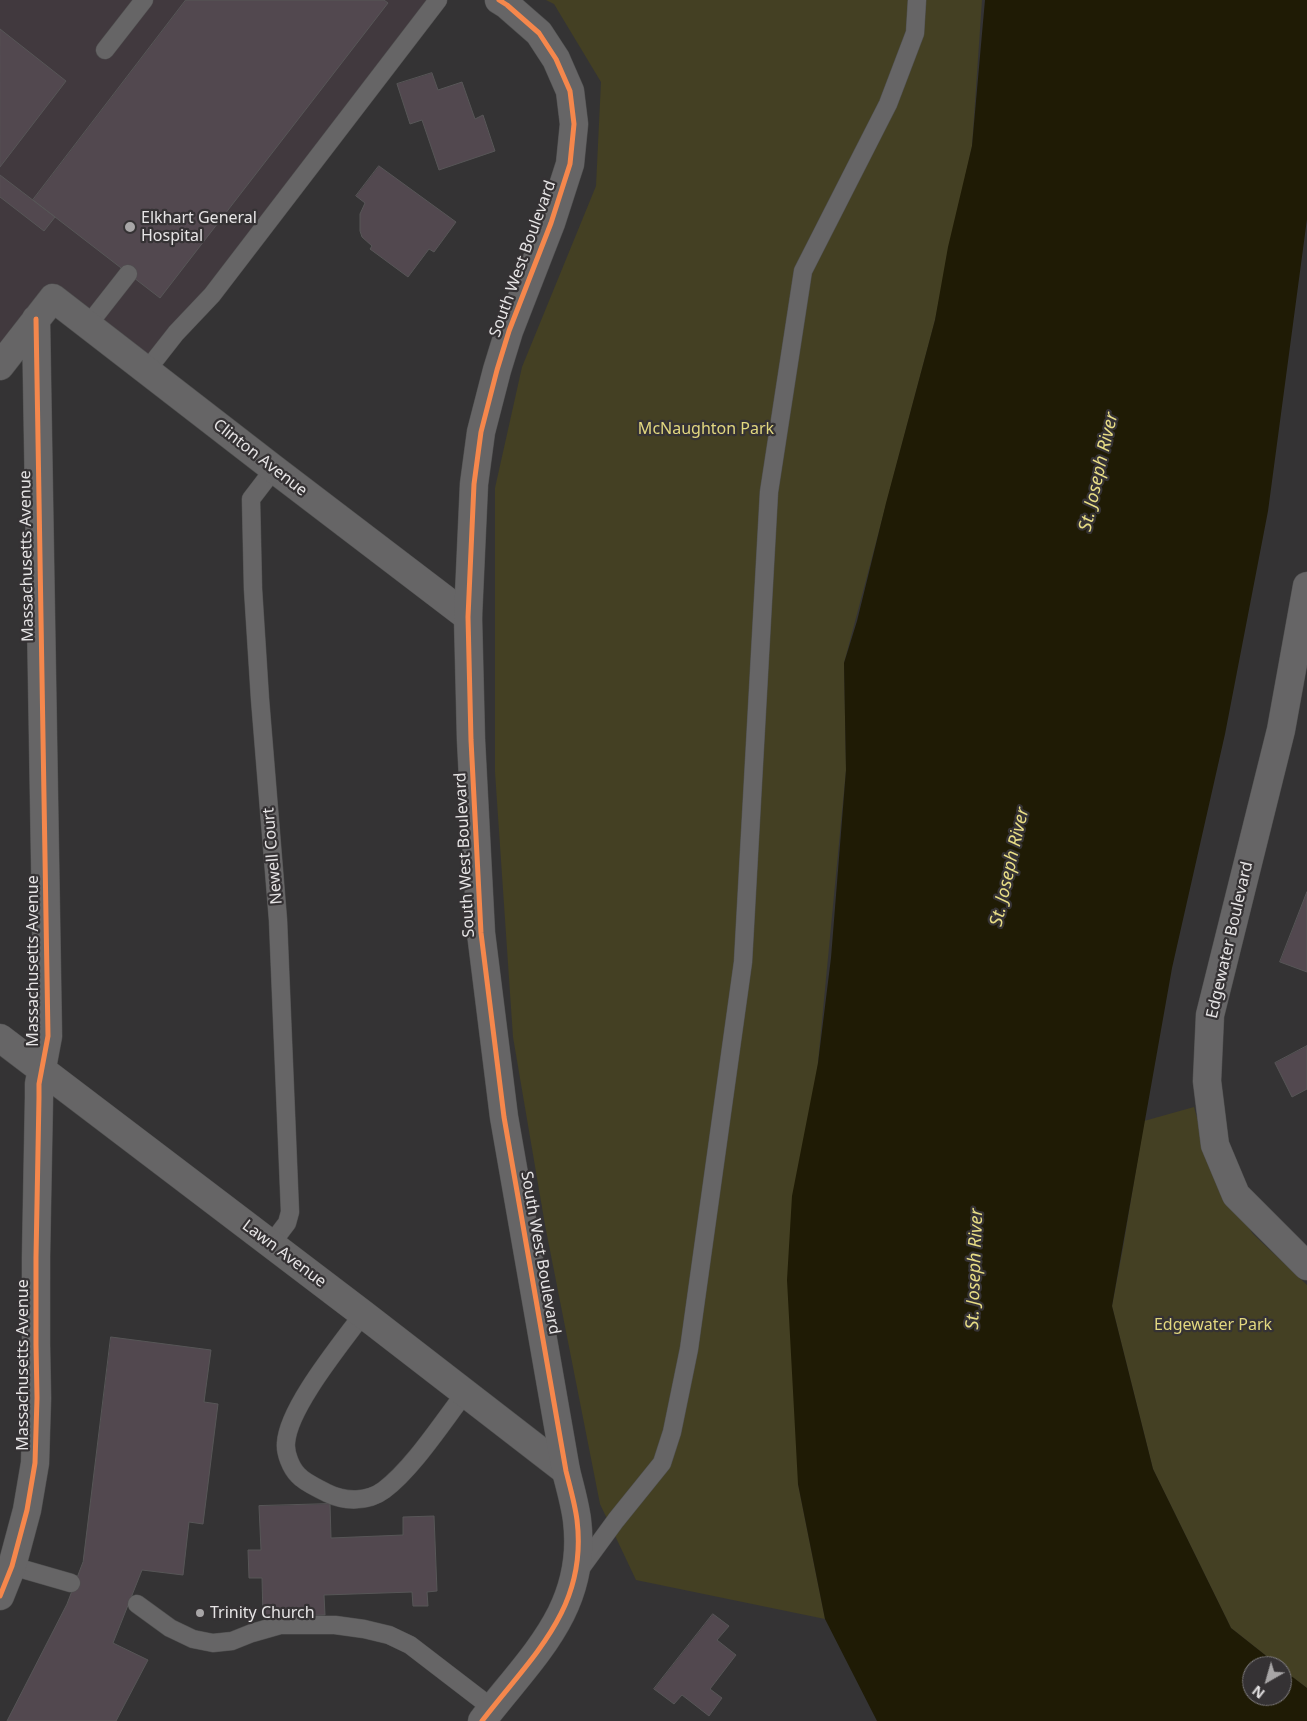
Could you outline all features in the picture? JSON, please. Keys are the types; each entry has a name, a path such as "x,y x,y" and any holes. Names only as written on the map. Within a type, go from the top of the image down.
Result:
{"street":[{"name":"South West Boulevard","path":"487,1714 549,1636 565,1609 575,1576 578,1548 577,1520 566,1472 504,1117 481,933 471,740 468,617 474,484 481,432 509,331 551,223 570,164 574,124 570,91 556,59 539,33 500,0"},
{"name":"Clinton Avenue","path":"36,319 53,298 274,470 468,617"},
{"path":"0,366 36,319"},
{"name":"Massachusetts Avenue","path":"0,1596 12,1566 27,1510 35,1462 38,1398 36,1286 39,1097 48,1036 36,319"},
{"name":"Edgewater Boulevard","path":"1307,586 1281,730 1210,1015 1207,1081 1215,1145 1236,1196 1307,1266"},
{"name":"Lawn Avenue","path":"0,1038 363,1314 566,1472"}],"lane":[{"path":"105,50 144,0"},
{"path":"147,370 176,333 212,295 438,0"},
{"path":"575,1576 616,1520 662,1463 672,1432 689,1349 743,962 769,492 804,271 888,104 915,33 917,0"},
{"path":"88,324 128,274"},
{"name":"Newell Court","path":"271,1244 287,1223 290,1212 278,920 252,589 251,499 274,470"},
{"path":"363,1314 307,1392 291,1422 286,1445 290,1462 298,1476 334,1496 353,1500 370,1497 383,1491 400,1476 465,1393"},
{"path":"12,1566 70,1582"},
{"path":"137,1604 170,1628 193,1638 213,1642 232,1641 252,1633 280,1626 364,1628 389,1635 410,1645 487,1714"}],"shaded area":[{"name":"Elkhart General Hospital","path":"0,0 435,0 147,368 53,295 0,364"}],"green space":[{"name":"McNaughton Park","path":"546,0 982,0 972,146 935,320 844,663 846,770 818,1062 798,1484 825,1619 636,1580 600,1504 545,1225 513,1037 495,772 495,488 522,367 596,186 601,82 554,4"},
{"name":"Edgewater Park","path":"1194,1107 1213,1175 1253,1234 1307,1285 1307,1688 1292,1677 1292,1656 1266,1656 1231,1628 1153,1469 1112,1306 1144,1121"}],"water":[{"name":"St. Joseph River","path":"985,0 1307,0 1307,219 1268,511 1225,734 1172,968 1112,1306 1153,1469 1231,1628 1266,1656 1242,1656 1242,1706 1292,1706 1292,1677 1307,1688 1307,1721 877,1721 825,1619 798,1484 787,1280 792,1196 818,1063 831,958 846,770 844,663 857,621 886,503 935,320 948,247 972,146"}],"building":[{"path":"186,0 384,0 388,3 160,298 33,200"},
{"path":"0,29 66,81 0,167"},
{"path":"432,73 438,90 462,82 475,119 483,115 495,151 439,170 422,120 410,124 397,84"},
{"path":"379,166 456,222 434,252 429,249 408,277 370,249 372,246 362,237 360,231 360,214 365,203 356,196"},
{"path":"0,175 55,217 44,231 0,197"},
{"path":"1307,892 1307,972 1280,962"},
{"path":"1307,1046 1307,1089 1292,1097 1275,1063"},
{"path":"111,1337 211,1350 204,1402 218,1404 203,1524 189,1522 183,1575 142,1570 113,1643 148,1660 116,1721 7,1721 67,1604 83,1562"},
{"path":"330,1504 331,1538 403,1535 403,1517 434,1516 437,1591 427,1592 428,1606 413,1606 412,1592 324,1595 325,1615 263,1617 262,1578 249,1578 248,1550 261,1550 259,1506"},
{"path":"713,1614 729,1626 717,1640 736,1655 710,1689 722,1698 709,1716 682,1695 674,1704 654,1689"}],"cycle path":[{"path":"482,1721 552,1630 565,1606 574,1580 578,1552 576,1514 566,1471 504,1117 481,933 471,740 468,617 474,484 481,432 509,331 551,223 570,164 574,124 570,91 556,59 539,33 499,0"},
{"path":"0,1596 12,1566 27,1510 35,1463 39,1084 48,1036 36,319"}],"place":[{"name":"Elkhart General Hospital","path":"130,227"},
{"name":"Trinity Church","path":"200,1613"}]}
